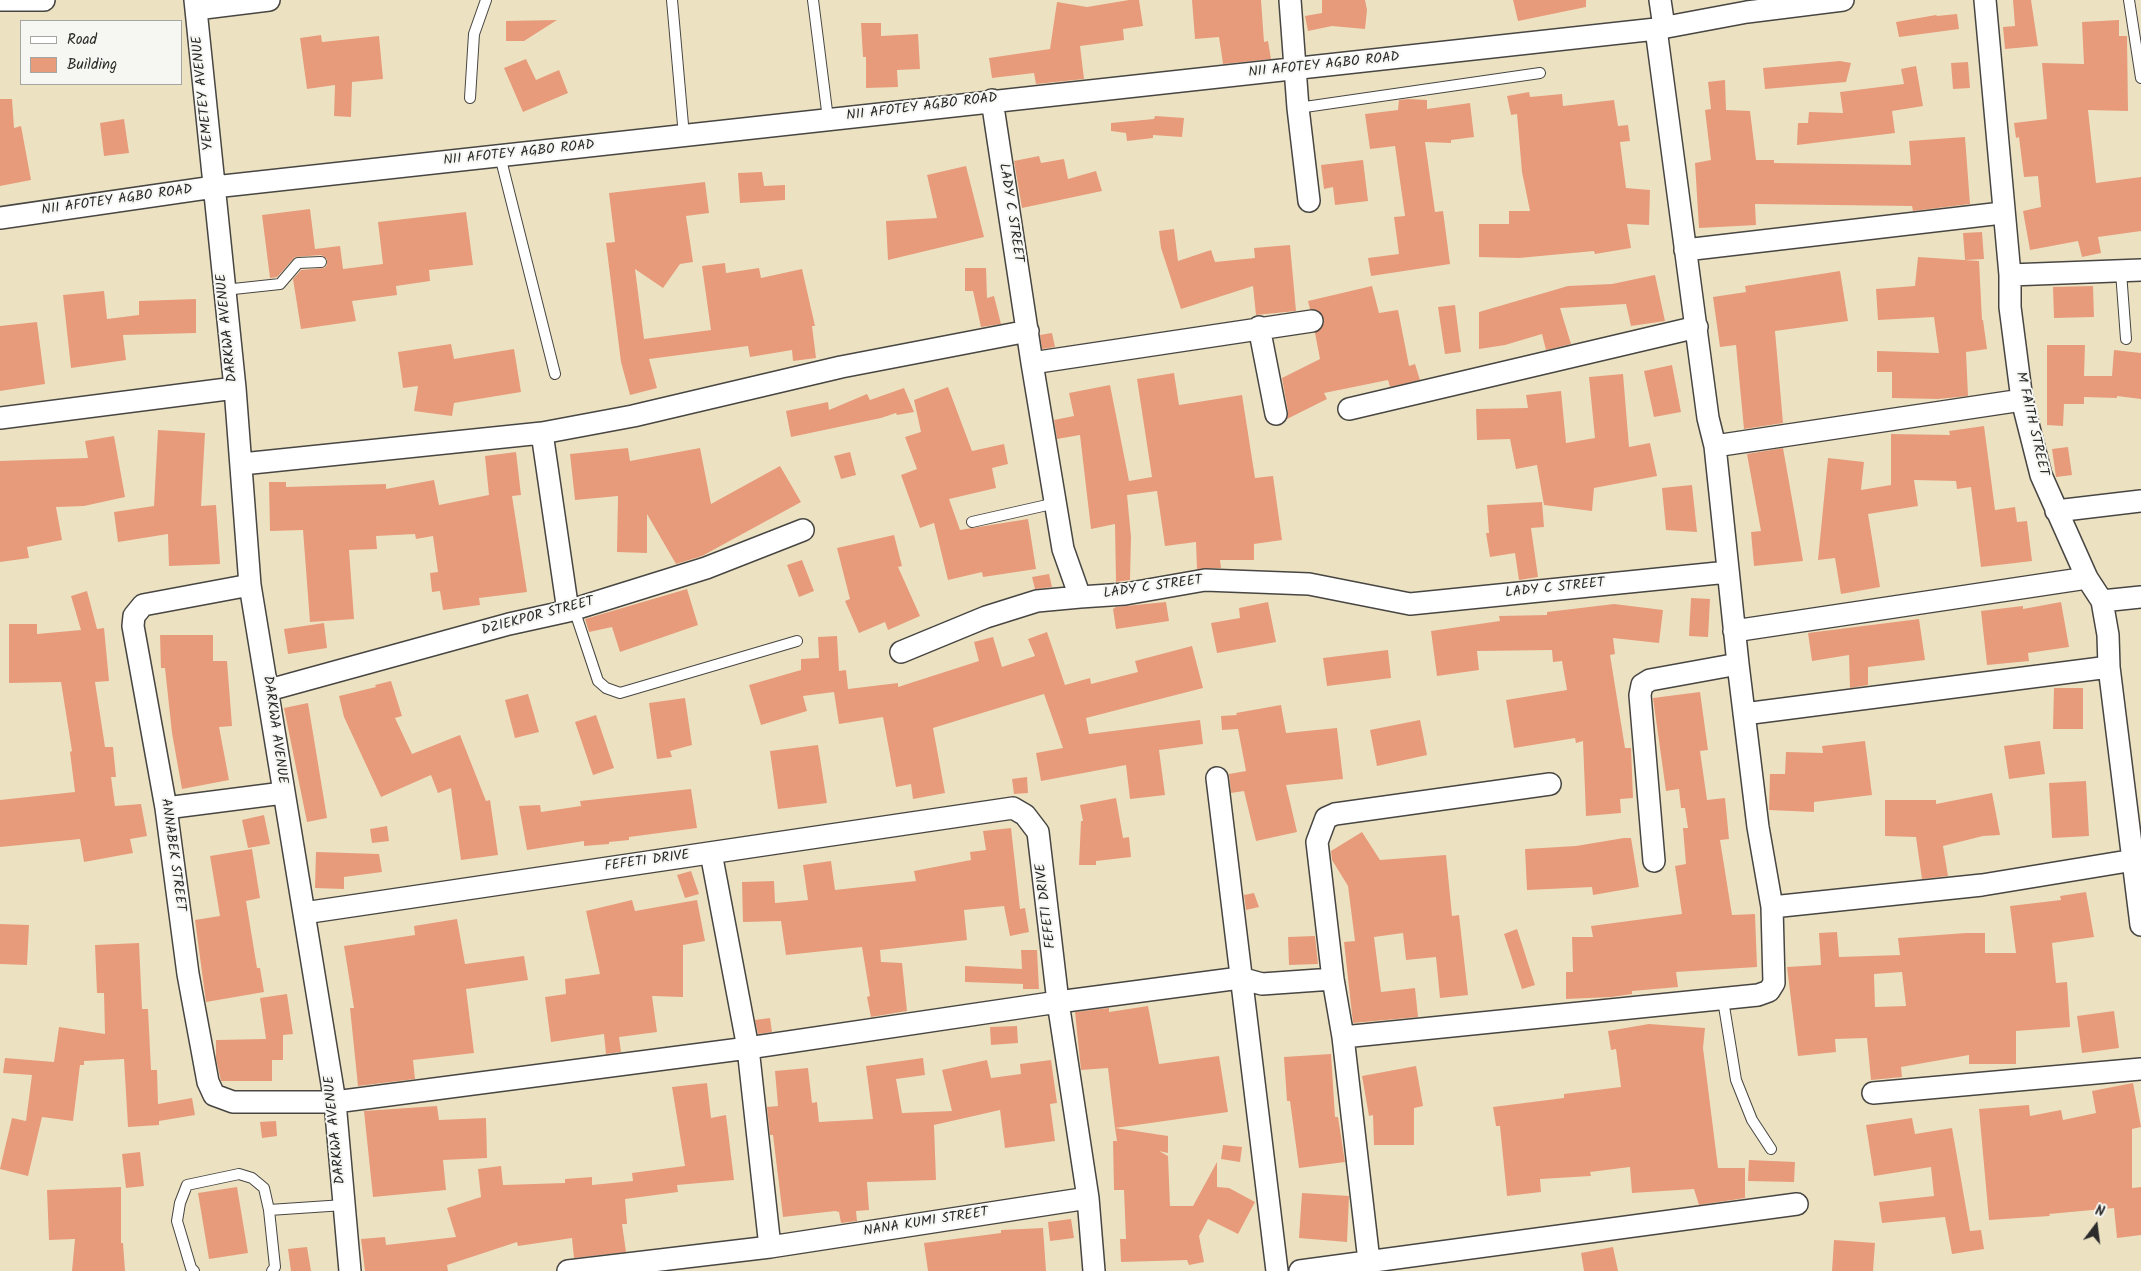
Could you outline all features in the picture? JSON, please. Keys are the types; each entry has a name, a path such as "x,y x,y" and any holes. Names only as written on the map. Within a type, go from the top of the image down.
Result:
{"street":[{"path":"0,0 44,0"},
{"path":"195,4 269,0"},
{"path":"1290,0 1294,69 1309,201"},
{"path":"1343,1036 1723,1000 1758,995 1769,991 1774,983 1772,907 1758,826 1744,714 1715,446 1708,418 1685,250 1660,28 1660,0"},
{"name":"NII AFOTEY AGBO ROAD","path":"0,218 214,187 1660,28 1746,6 1843,0"},
{"name":"M FAITH STREET","path":"1985,0 2002,212 2010,275 2010,307 2022,400 2041,475 2087,578 2102,601 2108,635 2109,667 2141,925"},
{"name":"YEMETEY AVENUE","path":"195,4 214,187"},
{"name":"LADY C STREET","path":"992,100 1032,364 1063,549 1080,597 1125,594 1205,580 1309,584 1410,604 1728,572"},
{"name":"DARKWA AVENUE","path":"214,187 242,464 250,585 269,690 335,1102 350,1271"},
{"path":"1685,250 2002,212"},
{"path":"2010,275 2131,271"},
{"path":"1032,364 1259,327 1312,321"},
{"path":"1259,327 1276,414"},
{"path":"1349,409 1696,327"},
{"path":"242,464 542,433 633,416 841,367 1028,331"},
{"path":"0,418 235,388"},
{"path":"1715,446 2022,400"},
{"path":"542,433 571,610"},
{"path":"2056,511 2141,502"},
{"name":"DZIEKPOR STREET","path":"269,690 509,624 571,610 706,568 803,530"},
{"path":"1734,631 2087,578"},
{"name":"ANNABEK STREET","path":"250,585 143,605 134,616 133,626 166,808 188,974 208,1082 214,1095 233,1102 335,1102"},
{"path":"900,652 986,617 1037,601 1080,597"},
{"path":"2102,601 2141,597"},
{"path":"1654,862 1640,695 1642,685 1650,680 1738,664"},
{"path":"1744,714 2109,667"},
{"path":"1216,778 1277,1271"},
{"path":"1369,1261 1343,1036 1333,979 1317,842 1326,818 1334,814 1550,784"},
{"path":"166,808 284,793"},
{"name":"FEFETI DRIVE","path":"304,913 1013,808 1025,815 1038,832 1058,1002"},
{"path":"711,853 748,1048 770,1247"},
{"path":"1772,907 1982,885 2134,860"},
{"path":"335,1102 748,1048 1058,1002 1240,978 1262,984 1333,979"},
{"path":"1058,1002 1088,1198 1094,1271"},
{"path":"1872,1093 2141,1068"},
{"name":"NANA KUMI STREET","path":"568,1271 770,1247 1088,1198"},
{"path":"1300,1271 1797,1204"}],"lane":[{"path":"470,98 474,34 486,0"},
{"path":"672,0 684,136"},
{"path":"813,0 828,119"},
{"path":"2129,0 2141,78"},
{"path":"1298,108 1540,73"},
{"path":"500,156 555,374"},
{"path":"224,290 280,284 298,263 321,262"},
{"path":"2126,339 2131,271"},
{"path":"972,522 1056,503"},
{"path":"571,610 598,681 606,688 620,693 797,641"},
{"path":"1723,1000 1736,1080 1752,1120 1770,1149"},
{"path":"194,1271 186,1253 178,1221 180,1203 187,1185 239,1174 252,1178 264,1188 269,1210 274,1267 272,1271"},
{"path":"269,1210 344,1205"}],"building":[{"path":"1139,0 1143,26 1123,29 1124,40 1080,46 1084,79 1036,84 1034,73 992,78 989,58 1050,49 1057,2 1087,7"},
{"path":"1192,0 1261,0 1264,42 1268,41 1271,59 1223,64 1219,37 1195,39"},
{"path":"1322,0 1365,0 1367,10 1365,29 1332,26 1308,31 1305,16 1322,13"},
{"path":"1513,0 1586,0 1586,7 1518,21"},
{"path":"2013,0 2031,0 2038,46 2005,49 2003,27 2015,26"},
{"path":"1957,14 1959,29 1899,37 1896,22 1936,15"},
{"path":"557,20 524,41 506,41 506,21"},
{"path":"2119,20 2119,36 2127,36 2128,111 2088,110 2096,183 2141,177 2141,231 2098,237 2101,253 2082,257 2078,241 2030,250 2023,211 2041,207 2038,176 2024,177 2019,137 2016,138 2014,123 2047,119 2042,63 2084,64 2082,22"},
{"path":"861,23 881,23 881,36 918,34 920,69 897,70 898,87 866,88 866,57 863,57"},
{"path":"321,35 322,42 379,36 383,79 352,82 351,117 334,116 335,85 307,89 300,38"},
{"path":"526,59 536,80 559,70 568,93 523,112 504,68"},
{"path":"1840,61 1851,63 1846,82 1765,89 1763,68"},
{"path":"1968,62 1970,88 1953,89 1951,63"},
{"path":"1916,66 1923,106 1892,111 1895,133 1797,145 1798,123 1808,123 1809,112 1843,113 1840,92 1904,84 1901,69"},
{"path":"1725,80 1726,110 1750,111 1756,160 1774,160 1774,163 1911,165 1909,141 1965,137 1970,204 1913,211 1912,206 1755,204 1756,225 1699,228 1695,163 1711,160 1705,110 1711,109 1708,82"},
{"path":"1529,92 1530,97 1562,94 1563,106 1614,100 1618,126 1628,125 1630,141 1620,142 1626,188 1650,190 1649,225 1627,224 1631,248 1595,254 1594,251 1519,258 1479,257 1479,224 1509,224 1509,211 1530,211 1522,172 1517,114 1511,115 1507,96"},
{"path":"0,99 12,99 14,128 21,126 31,180 0,186"},
{"path":"1399,100 1427,100 1427,109 1470,103 1474,137 1451,140 1451,143 1425,142 1435,212 1443,211 1450,264 1371,276 1368,258 1399,254 1394,217 1405,216 1395,146 1370,149 1365,114 1398,110"},
{"path":"1155,116 1184,118 1182,137 1153,135 1153,138 1127,141 1126,133 1111,131 1111,123 1154,119"},
{"path":"124,119 129,153 104,156 100,123"},
{"path":"1039,156 1041,163 1064,159 1068,179 1096,171 1102,191 1022,208 1014,161"},
{"path":"1363,160 1368,201 1335,205 1333,187 1324,189 1321,165"},
{"path":"966,166 984,237 888,260 886,221 937,218 927,175"},
{"path":"762,172 764,186 785,185 785,200 740,203 738,173"},
{"path":"705,182 709,213 686,216 693,262 680,264 663,288 635,269 644,339 711,330 702,266 725,263 726,273 759,268 761,278 802,269 815,326 812,326 816,358 793,361 792,350 750,357 748,346 649,359 657,388 630,395 621,362 606,243 615,242 609,193"},
{"path":"310,209 315,249 340,246 343,269 383,264 378,222 466,212 473,265 429,270 430,281 396,286 397,295 352,301 356,321 301,329 293,279 301,270 324,268 327,265 327,259 321,255 295,257 277,277 270,278 262,215"},
{"path":"1174,229 1178,261 1211,250 1215,262 1255,258 1254,248 1290,245 1296,311 1256,315 1253,286 1181,309 1161,248 1159,231"},
{"path":"1982,232 1984,259 1965,260 1963,233"},
{"path":"1918,257 1979,261 1982,320 1987,349 1966,352 1968,396 1938,399 1892,398 1892,372 1877,372 1877,351 1939,353 1934,317 1878,320 1876,289 1915,286"},
{"path":"965,268 986,268 987,298 994,296 1001,324 981,327 973,291 965,291"},
{"path":"1840,271 1848,321 1775,331 1783,423 1744,429 1736,345 1720,347 1713,297 1746,292 1745,286"},
{"path":"1655,275 1665,321 1631,326 1626,304 1560,308 1571,344 1546,350 1542,334 1505,345 1479,349 1479,312 1568,286 1612,284"},
{"path":"1372,286 1379,313 1398,310 1409,366 1415,364 1420,380 1390,387 1388,380 1324,393 1327,399 1287,419 1288,412 1282,378 1320,359 1315,333 1323,326 1324,319 1317,310 1310,309 1308,301"},
{"path":"2093,286 2094,317 2054,318 2053,287"},
{"path":"104,291 107,319 139,315 139,301 196,299 196,333 123,335 126,360 71,368 63,295"},
{"path":"1455,305 1461,352 1445,354 1438,307"},
{"path":"37,322 45,384 0,391 0,326"},
{"path":"1052,333 1055,347 1042,349 1040,335"},
{"path":"451,344 454,359 514,349 521,392 454,403 452,416 414,411 418,386 403,388 398,352"},
{"path":"2047,345 2085,345 2084,376 2112,376 2114,350 2141,353 2141,399 2117,396 2117,398 2084,397 2084,404 2064,404 2063,426 2047,425"},
{"path":"1672,365 1681,412 1654,417 1644,371"},
{"path":"1174,373 1179,405 1242,395 1255,478 1273,476 1282,540 1254,544 1254,560 1220,560 1221,568 1197,569 1196,542 1165,546 1157,491 1127,495 1131,537 1130,580 1116,582 1115,524 1091,529 1080,435 1057,439 1054,420 1074,416 1069,393 1110,385 1129,481 1152,477 1137,379"},
{"path":"1623,374 1629,447 1650,443 1657,476 1594,488 1592,511 1544,505 1537,465 1516,469 1510,439 1477,440 1476,409 1528,408 1526,395 1561,391 1566,443 1595,438 1589,377"},
{"path":"948,387 972,451 1004,444 1008,464 992,468 996,488 949,499 960,530 1028,519 1036,569 983,577 982,572 948,580 934,523 920,528 901,475 917,469 905,437 921,432 914,400"},
{"path":"904,388 914,412 897,415 896,413 881,418 791,437 786,411 828,402 829,410 867,394 870,400"},
{"path":"1984,426 1995,510 2015,507 2017,522 2027,521 2032,561 1981,567 1971,487 1957,489 1956,481 1914,480 1918,506 1868,514 1880,587 1841,594 1835,558 1818,560 1828,458 1864,462 1861,490 1891,485 1891,434 1950,435 1949,431"},
{"path":"158,430 205,433 201,506 216,505 220,564 169,566 168,534 118,542 114,512 154,506"},
{"path":"114,436 125,497 84,506 56,507 62,540 27,547 29,558 0,562 0,461 88,458 85,441"},
{"path":"2068,447 2072,475 2056,477 2052,449"},
{"path":"628,448 630,461 700,448 711,504 780,466 801,502 702,556 676,564 647,514 647,553 617,552 618,496 575,500 570,454"},
{"path":"1783,448 1803,561 1754,566 1751,532 1761,531 1747,454"},
{"path":"516,452 521,495 512,496 527,592 479,598 480,605 443,610 440,591 432,592 430,573 438,572 433,536 416,539 415,534 376,536 377,549 349,550 354,619 310,622 303,530 270,531 269,482 286,482 286,487 386,484 386,489 434,480 439,505 489,495 485,456"},
{"path":"850,452 856,475 841,479 834,456"},
{"path":"1692,485 1697,532 1666,530 1662,488"},
{"path":"1542,502 1544,527 1531,528 1538,577 1519,580 1515,553 1490,557 1486,533 1489,533 1487,505"},
{"path":"894,535 902,566 898,567 920,616 888,630 885,622 859,633 845,601 850,599 837,548"},
{"path":"802,560 814,591 799,597 787,565"},
{"path":"1049,574 1052,587 1035,589 1032,577"},
{"path":"687,589 698,625 620,652 612,627 589,632 585,619"},
{"path":"87,591 97,629 104,628 109,681 95,682 105,747 113,747 116,777 111,777 115,806 141,804 147,836 130,839 133,853 84,862 80,839 0,847 0,800 75,792 70,752 72,751 61,682 9,683 9,624 37,624 37,634 81,630 71,596"},
{"path":"1691,598 1710,599 1708,637 1689,636"},
{"path":"1166,602 1169,621 1116,629 1113,609 1116,607"},
{"path":"1268,602 1276,642 1217,653 1211,623 1240,618 1239,608"},
{"path":"2061,602 2069,647 2028,653 2029,661 1987,665 1981,611 2023,606 2023,609"},
{"path":"1614,604 1663,610 1659,643 1613,638 1615,654 1610,655 1625,748 1631,748 1633,798 1620,799 1621,813 1586,816 1583,741 1576,743 1575,738 1514,748 1506,700 1567,690 1562,661 1553,662 1552,650 1477,651 1479,670 1437,676 1431,631 1500,621 1499,616 1547,615 1547,612"},
{"path":"1919,619 1925,660 1868,667 1868,685 1850,688 1849,655 1812,661 1808,633"},
{"path":"324,623 327,648 288,654 284,629"},
{"path":"1047,632 1065,685 1090,678 1091,684 1138,672 1135,661 1192,646 1203,688 1086,718 1089,734 1200,720 1203,744 1159,750 1165,795 1130,799 1126,765 1041,781 1036,753 1063,748 1044,694 933,728 945,793 913,799 911,784 896,787 883,717 839,724 834,692 803,696 807,711 761,725 749,685 801,670 801,659 819,658 818,637 837,636 839,671 846,670 848,689 898,683 898,687 979,661 974,642 993,637 1002,667 1035,656 1028,639"},
{"path":"160,635 213,635 213,661 227,661 232,726 219,727 229,780 182,789 172,733 165,668 161,668"},
{"path":"1388,650 1391,678 1327,686 1323,658"},
{"path":"391,681 402,716 395,718 412,754 460,735 486,801 490,800 498,855 461,860 451,788 438,793 431,775 381,797 344,717 339,696 376,687 375,685"},
{"path":"2054,688 2083,688 2083,729 2053,729"},
{"path":"1700,692 1708,750 1700,751 1707,800 1725,798 1729,839 1720,840 1732,915 1755,914 1757,967 1676,972 1678,987 1632,991 1632,994 1611,997 1566,999 1566,972 1573,972 1572,937 1593,937 1591,926 1682,914 1675,866 1686,864 1683,828 1688,828 1685,808 1681,808 1679,789 1666,791 1653,698"},
{"path":"528,694 539,732 515,738 505,700"},
{"path":"685,698 692,745 670,751 672,757 657,759 649,703"},
{"path":"308,703 327,818 307,822 284,708"},
{"path":"1281,705 1286,733 1337,728 1343,779 1286,785 1297,832 1256,841 1244,791 1231,793 1229,774 1246,771 1238,729 1222,730 1221,716 1237,715 1236,713"},
{"path":"596,715 614,768 593,775 575,722"},
{"path":"1420,720 1427,755 1377,766 1370,730"},
{"path":"1865,741 1872,795 1814,802 1814,812 1769,810 1770,774 1785,774 1786,752 1823,753 1822,746"},
{"path":"2040,741 2045,774 2009,779 2004,746"},
{"path":"818,745 827,803 778,809 770,751"},
{"path":"1027,777 1028,793 1014,794 1012,779"},
{"path":"2086,781 2089,836 2052,838 2049,783"},
{"path":"691,789 697,828 629,837 629,840 609,842 609,844 584,846 584,841 527,850 519,806 540,805 541,812 581,806 580,801"},
{"path":"1992,793 2000,835 1983,836 1943,846 1948,876 1922,879 1916,837 1885,836 1885,800 1936,800 1936,804"},
{"path":"1116,798 1123,838 1129,837 1131,857 1096,861 1096,865 1079,865 1081,821 1083,821 1080,805"},
{"path":"264,815 270,844 248,848 242,820"},
{"path":"387,826 389,841 372,843 370,829"},
{"path":"1011,828 1020,909 1025,908 1029,932 1010,936 1004,906 964,910 967,940 880,950 881,962 902,963 907,1011 871,1017 867,997 870,996 862,947 786,955 781,921 743,922 742,882 774,881 775,903 808,900 803,865 831,861 835,890 916,881 914,871 971,860 970,852 986,850 983,831"},
{"path":"1362,832 1380,860 1446,855 1452,916 1459,915 1468,995 1440,998 1436,957 1406,960 1403,933 1374,937 1381,992 1415,988 1418,1017 1353,1023 1344,942 1355,941 1348,886 1332,860 1331,851"},
{"path":"1631,838 1639,887 1593,895 1592,887 1527,890 1525,849 1576,846"},
{"path":"252,849 260,898 246,901 257,968 260,968 264,992 206,1002 195,920 220,916 210,856"},
{"path":"316,852 379,854 382,872 344,877 344,889 315,888"},
{"path":"691,871 699,894 685,898 677,875"},
{"path":"2086,892 2094,937 2052,943 2056,983 2067,982 2070,1027 2016,1031 2016,1064 1969,1064 1969,1055 1901,1067 1902,1077 1871,1080 1867,1038 1835,1039 1836,1052 1798,1056 1787,967 1821,965 1819,933 1837,932 1839,957 1900,955 1898,938 1966,933 1985,933 1985,953 2016,953 2010,906 2061,900 2060,896","holes":["1902,972 1906,1006 1875,1007 1874,974"]},
{"path":"1254,893 1259,907 1246,910 1244,895"},
{"path":"632,900 635,911 697,900 705,941 683,945 683,997 652,996 657,1032 619,1037 621,1052 606,1054 604,1034 551,1042 545,997 566,994 565,979 600,974 586,911"},
{"path":"457,919 465,964 524,956 528,980 466,989 474,1053 413,1060 415,1079 358,1086 350,1008 354,1008 344,946 415,935 414,926"},
{"path":"0,924 29,925 27,965 0,964"},
{"path":"1517,929 1535,985 1522,989 1504,934"},
{"path":"1315,936 1318,964 1289,965 1288,937"},
{"path":"139,943 142,1009 148,1009 151,1070 157,1070 158,1104 192,1098 195,1115 159,1121 159,1125 128,1127 124,1059 84,1061 84,1065 80,1065 73,1121 42,1117 28,1176 0,1169 12,1118 26,1121 32,1075 3,1073 5,1058 54,1062 59,1027 105,1034 104,993 97,993 95,945"},
{"path":"1021,950 1037,950 1039,989 1023,989 1023,984 965,982 965,966 1022,969"},
{"path":"287,994 293,1034 283,1035 283,1060 272,1060 272,1081 221,1081 216,1059 216,1040 266,1039 260,998"},
{"path":"1148,1006 1159,1064 1219,1056 1228,1112 1115,1128 1108,1068 1081,1070 1075,1012 1109,1008 1109,1012"},
{"path":"2114,1011 2119,1048 2082,1053 2077,1016"},
{"path":"770,1018 772,1032 758,1034 755,1020"},
{"path":"1649,1024 1705,1028 1703,1048 1718,1168 1745,1168 1745,1198 1699,1205 1694,1189 1632,1193 1630,1167 1590,1172 1591,1176 1540,1179 1541,1192 1507,1196 1500,1126 1496,1126 1493,1107 1564,1098 1564,1094 1621,1087 1616,1049 1611,1050 1608,1031"},
{"path":"1017,1026 1018,1043 991,1045 990,1027"},
{"path":"1331,1054 1335,1117 1338,1117 1345,1162 1299,1168 1290,1101 1287,1101 1284,1057"},
{"path":"923,1058 925,1075 896,1079 902,1113 952,1111 942,1070 987,1060 991,1078 1021,1074 1020,1064 1051,1060 1057,1103 1050,1104 1055,1141 1005,1148 1000,1110 934,1125 936,1180 867,1182 869,1210 856,1211 857,1221 841,1223 839,1212 835,1211 783,1217 773,1135 770,1135 767,1107 778,1106 775,1071 808,1068 812,1103 817,1102 819,1122 873,1119 866,1066"},
{"path":"1416,1066 1423,1106 1414,1108 1414,1145 1374,1145 1373,1115 1369,1116 1362,1076"},
{"path":"707,1083 711,1118 726,1115 734,1180 677,1185 678,1192 625,1199 627,1224 622,1224 626,1252 574,1258 572,1238 518,1246 517,1242 447,1265 448,1271 365,1271 361,1239 385,1237 386,1245 456,1237 447,1208 481,1197 478,1169 501,1166 503,1185 565,1183 565,1179 592,1177 592,1185 633,1181 632,1173 685,1166 672,1087"},
{"path":"2133,1083 2141,1127 2132,1129 2132,1188 2141,1187 2141,1235 2117,1238 2114,1208 2049,1214 2050,1216 1989,1220 1979,1109 2029,1105 2030,1116 2061,1110 2063,1120 2096,1113 2092,1091"},
{"path":"437,1106 439,1120 486,1118 487,1158 443,1160 446,1190 373,1197 364,1111"},
{"path":"1912,1118 1915,1134 1952,1128 1970,1231 1981,1230 1984,1249 1952,1254 1945,1217 1882,1223 1879,1202 1934,1196 1931,1167 1874,1176 1866,1125"},
{"path":"276,1121 277,1136 262,1138 260,1122"},
{"path":"1115,1128 1168,1136 1168,1153 1159,1151 1168,1156 1170,1206 1193,1206 1217,1162 1217,1187 1229,1188 1255,1202 1238,1234 1208,1219 1199,1236 1204,1262 1189,1265 1187,1260 1121,1262 1120,1239 1126,1239 1124,1190 1114,1190 1113,1141 1117,1141"},
{"path":"1223,1145 1242,1147 1240,1162 1221,1159"},
{"path":"140,1152 144,1186 126,1188 122,1154"},
{"path":"1749,1160 1795,1162 1794,1182 1748,1181"},
{"path":"121,1187 121,1243 123,1243 125,1271 72,1271 75,1239 49,1240 47,1190"},
{"path":"237,1187 248,1253 209,1259 198,1193"},
{"path":"1302,1193 1349,1196 1347,1242 1299,1238"},
{"path":"1071,1219 1074,1238 1050,1241 1048,1222"},
{"path":"1043,1228 1046,1271 928,1271 924,1243 1001,1233 1001,1230"},
{"path":"1834,1240 1875,1243 1873,1271 1832,1271"},
{"path":"307,1247 311,1271 291,1271 288,1249"},
{"path":"1613,1247 1618,1271 1584,1271 1581,1253"}]}
